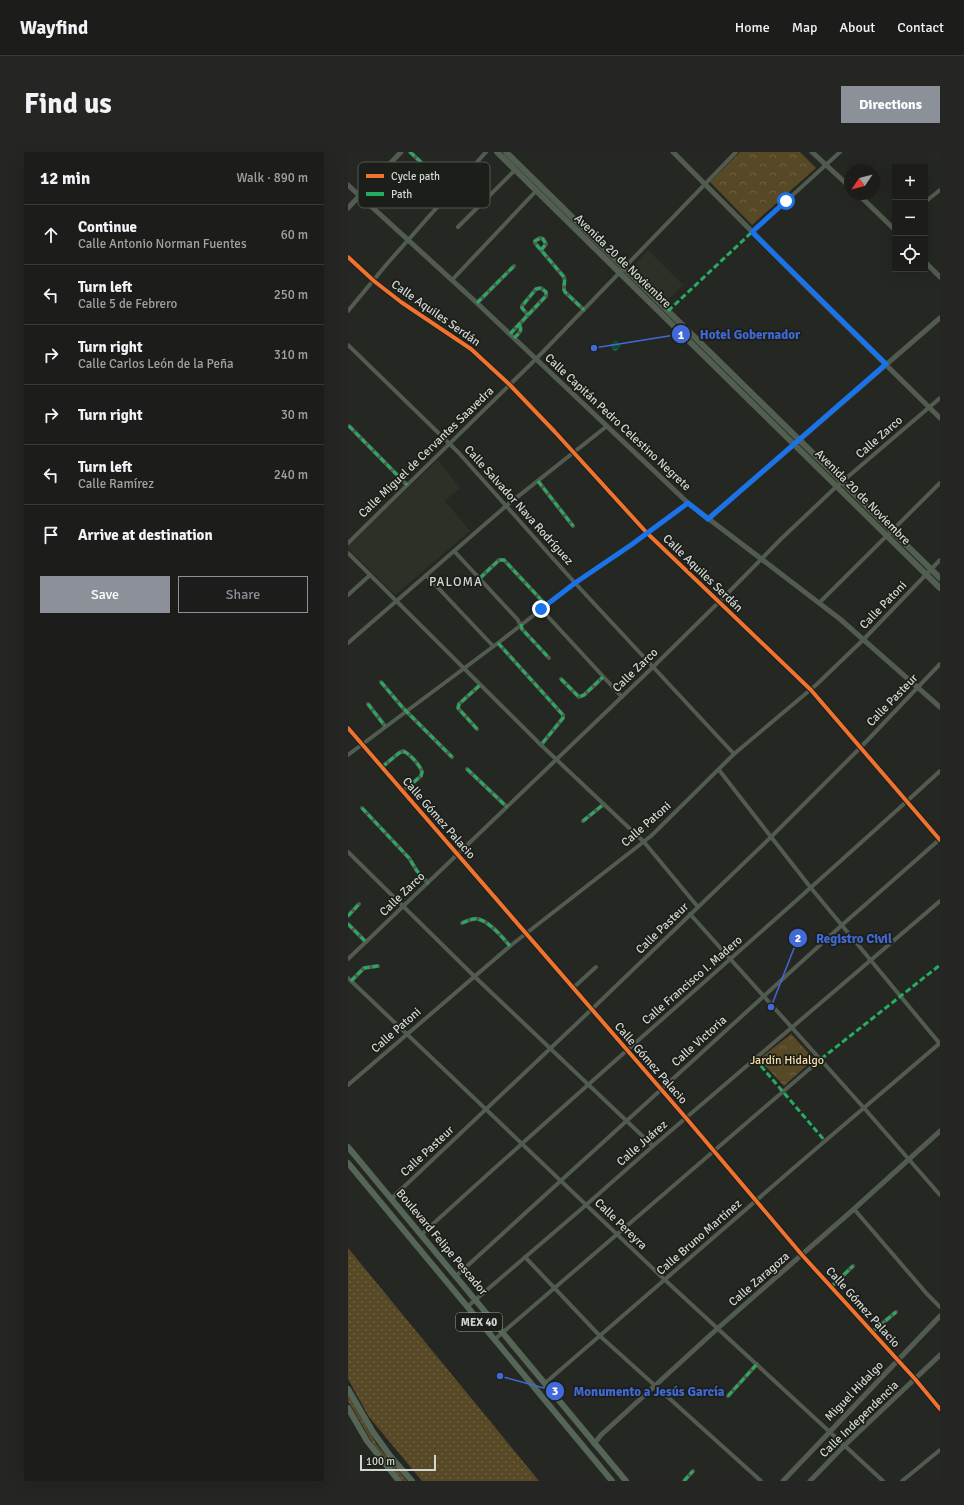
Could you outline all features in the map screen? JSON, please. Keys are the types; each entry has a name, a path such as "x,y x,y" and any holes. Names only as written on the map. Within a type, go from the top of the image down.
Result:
{"main road":[{"name":"Avenida 20 de Noviembre","path":"496,152 622,270"},
{"name":"Avenida 20 de Noviembre","path":"506,152 622,270 797,442 940,578"},
{"name":"Avenida 20 de Noviembre","path":"840,484 887,536 940,588"},
{"name":"Boulevard Felipe Pescador","path":"348,1147 626,1481"},
{"name":"Boulevard Felipe Pescador","path":"348,1163 612,1481"},
{"path":"397,1222 414,1236 421,1235"},
{"path":"527,1380 538,1385 544,1384"},
{"path":"348,1389 373,1432 391,1457 412,1481"},
{"path":"348,1408 374,1450 399,1481"},
{"path":"594,1444 593,1452 604,1473"}],"street":[{"path":"391,162 401,152"},
{"path":"410,152 421,162"},
{"path":"477,162 486,152"},
{"path":"673,152 940,418"},
{"name":"Calle Miguel de Cervantes Saavedra","path":"348,542 536,359 736,152"},
{"path":"812,152 826,163 844,181"},
{"path":"752,232 826,163 840,152"},
{"path":"490,195 515,170"},
{"name":"Calle Capitán Pedro Celestino Negrete","path":"348,185 358,195"},
{"path":"928,200 940,190"},
{"path":"452,280 536,191"},
{"path":"348,208 358,197"},
{"path":"864,200 892,226"},
{"name":"Calle Capitán Pedro Celestino Negrete","path":"372,208 477,303 688,503 819,602 940,707"},
{"path":"348,311 436,208"},
{"path":"458,227 477,208"},
{"path":"541,250 564,277 565,281 563,288 565,292 584,310"},
{"name":"Calle Aquiles Serdán","path":"348,257 374,281 412,310 471,349 510,385 574,452 647,534 811,690 940,840"},
{"path":"928,265 940,277"},
{"path":"477,303 514,266"},
{"path":"510,334 520,324 546,296 546,292 542,288 536,289 522,306 528,315"},
{"path":"708,519 940,318"},
{"path":"514,338 521,331 522,328 520,324"},
{"name":"Calle Salvador Nava Rodríguez","path":"348,345 390,388 450,443 575,583 734,754"},
{"name":"Calle Zarco","path":"348,959 653,667 761,558 840,484 940,398"},
{"path":"349,426 407,485"},
{"path":"348,643 506,506 607,426"},
{"path":"538,481 573,526"},
{"path":"819,602 940,483"},
{"path":"348,755 498,643 575,583 647,534 688,503"},
{"path":"454,550 518,620 522,629 549,658"},
{"path":"348,552 480,685 644,842 698,906"},
{"path":"480,578 502,559 546,606"},
{"name":"Calle Patoni","path":"348,1085 510,946 644,842 734,754 811,690 864,640 940,560"},
{"path":"348,595 370,575"},
{"path":"426,575 493,646"},
{"path":"541,609 622,697"},
{"path":"498,643 564,716 542,744"},
{"name":"Calle Pasteur","path":"391,1199 771,837 861,747 940,664"},
{"path":"561,679 579,697 584,695 603,677"},
{"path":"381,682 406,711 452,757"},
{"path":"477,729 458,710 458,706 480,685"},
{"path":"368,704 385,726"},
{"name":"Calle Gómez Palacio","path":"348,728 686,1118 802,1255 898,1360 940,1409"},
{"path":"382,768 403,751 407,753 421,768 421,776 403,791"},
{"path":"467,769 507,807"},
{"path":"719,770 812,888 940,1044"},
{"name":"Calle Francisco I. Madero","path":"421,1235 588,1083 812,888 940,771"},
{"path":"583,822 604,804"},
{"path":"362,808 409,858 417,871 428,883"},
{"name":"Calle Victoria","path":"455,1277 842,925 940,840"},
{"path":"348,852 474,976 653,1146"},
{"name":"Calle Juárez","path":"467,1307 871,959 940,902"},
{"path":"348,916 359,904"},
{"path":"690,914 821,1059 940,1195"},
{"path":"462,922 478,919 498,933 510,946"},
{"path":"348,924 366,942"},
{"path":"350,979 368,966 378,966"},
{"path":"573,988 596,967"},
{"name":"Calle Pereyra","path":"350,979 616,1234 830,1430 883,1481"},
{"name":"Calle Bruno Martínez","path":"544,1384 940,1044"},
{"path":"494,1340 713,1150 821,1059"},
{"name":"Calle Zaragoza","path":"594,1444 601,1435 718,1328 854,1209 940,1131"},
{"path":"854,1209 940,1307"},
{"path":"525,1257 600,1336 761,1481"},
{"path":"831,1287 853,1266"},
{"path":"872,1332 896,1312"},
{"name":"Miguel Hidalgo","path":"783,1481 940,1316"},
{"name":"Calle Independencia","path":"810,1481 845,1445 940,1355"},
{"path":"728,1396 757,1364"},
{"path":"902,1481 940,1450"},
{"path":"684,1481 693,1471"}],"shaded area":[{"path":"648,250 683,285 665,303 631,268"},
{"path":"616,340 621,346 615,352 610,346"},
{"path":"438,460 460,488 445,501 470,531 395,595 348,548 348,545"}],"green space":[{"path":"740,152 800,152 816,168 752,225 710,182"},
{"name":"Jardín Hidalgo","path":"791,1034 814,1059 784,1086 759,1059"},
{"path":"348,1248 539,1481 422,1481 369,1417 348,1379"},
{"path":"348,1395 377,1445 407,1481 403,1481 375,1447 348,1401"}],"marked path":[{"path":"410,152 421,162"},
{"path":"668,311 752,232"},
{"path":"541,250 546,244 543,239 540,238 535,241 535,243 564,277 565,292 584,310"},
{"path":"477,303 514,266"},
{"path":"510,334 546,296 546,292 541,288 536,289 522,306 522,308 528,315"},
{"path":"514,338 519,333 519,324"},
{"path":"349,426 407,485"},
{"path":"538,481 573,526"},
{"path":"480,578 499,560 504,560 546,605"},
{"path":"521,624 522,629 549,658"},
{"path":"498,643 563,715 563,718 541,745"},
{"path":"561,679 579,697 584,695 603,677"},
{"path":"381,682 403,708 452,757"},
{"path":"477,729 458,708 459,704 480,685"},
{"path":"368,704 385,726"},
{"path":"382,767 403,751 414,760 421,769 421,776 403,791"},
{"path":"467,769 507,807"},
{"path":"583,821 604,804"},
{"path":"362,808 409,858 417,871 428,883"},
{"path":"348,916 359,904"},
{"path":"462,923 474,919 487,923 496,930 510,946"},
{"path":"348,924 366,942"},
{"path":"821,1059 940,965"},
{"path":"351,981 364,968 378,966"},
{"path":"755,1059 825,1141"},
{"path":"831,1287 853,1266"},
{"path":"872,1332 896,1312"},
{"path":"728,1396 757,1364"},
{"path":"684,1481 693,1471"}],"cycle path":[{"path":"348,257 374,281 401,302 471,349 510,385 647,533 811,690 940,840"},
{"path":"348,728 686,1118 802,1255 915,1379 940,1409"}],"place":[{"name":"Hotel Gobernador","path":"594,348"},
{"name":"Registro Civil","path":"771,1007"},
{"name":"Monumento a Jesús García","path":"500,1376"}],"district":[{"name":"PALOMA","path":"456,581"}],"route":[{"path":"541,609 575,583 631,545 688,503 708,519 886,364 752,232 786,201"}]}
